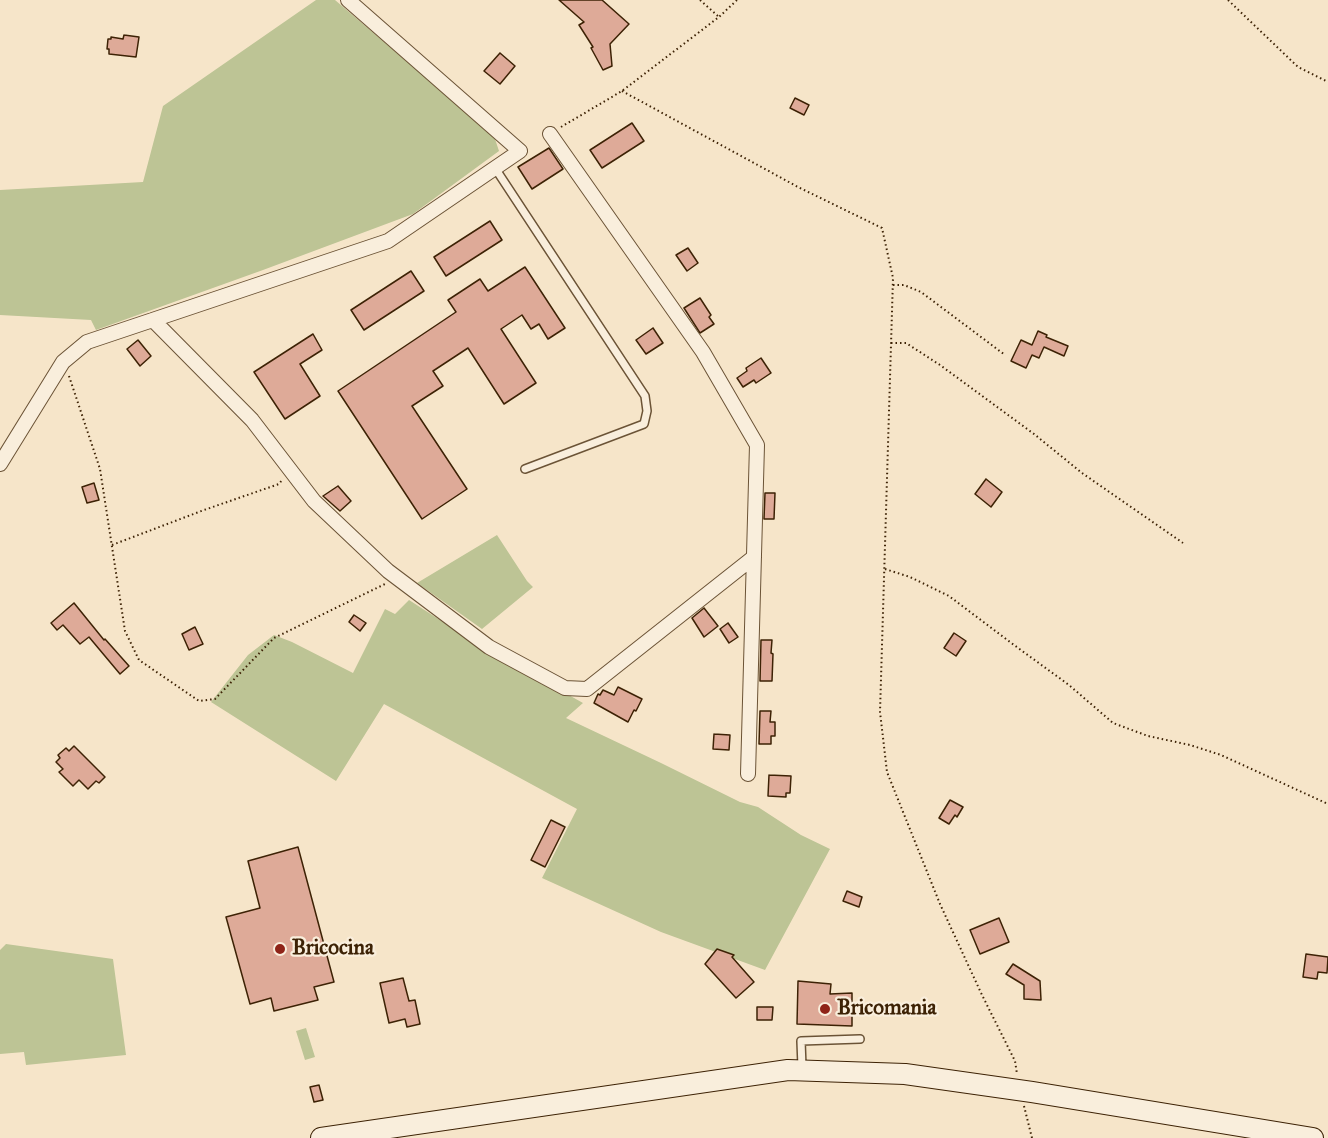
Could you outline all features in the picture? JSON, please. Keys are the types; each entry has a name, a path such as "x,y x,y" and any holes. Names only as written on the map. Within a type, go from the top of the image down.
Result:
{"main road":[{"path":"321,1138 777,1071 802,1070 905,1074 1313,1138"}],"street":[{"path":"0,464 63,362 87,342 388,241 520,151 348,0"},
{"path":"550,134 703,352 757,445 748,774"},
{"path":"153,320 252,420 314,501 388,571 489,647 565,688 587,689 754,557"}],"lane":[{"path":"495,168 645,396 647,411 644,424 525,469"},
{"path":"802,1070 801,1041 860,1039"}],"path":[{"path":"700,0 719,16"},
{"path":"550,134 622,91 737,0"},
{"path":"1228,0 1298,67 1328,82"},
{"path":"622,91 798,187 882,228 893,278 880,712 887,772 940,904 1015,1061 1032,1138"},
{"path":"893,285 904,285 921,292 1005,355"},
{"path":"891,342 906,343 940,365 1034,434 1082,474 1183,543"},
{"path":"63,362 79,402 100,469 125,631 139,660 199,701 215,699 274,638 398,578"},
{"path":"112,545 279,484 291,471"},
{"path":"885,569 910,577 949,596 1069,685 1113,723 1148,736 1190,745 1221,755 1328,804"}],"green space":[{"path":"316,0 335,0 494,136 499,151 413,214 96,330 91,320 0,315 0,190 143,182 163,106"},
{"path":"497,535 533,587 482,629 417,583"},
{"path":"409,600 474,642 583,703 566,718 740,802 758,807 801,835 830,849 765,970 661,932 542,878 577,809 384,704 336,781 211,702 248,655 274,635 353,673 385,609 395,614"},
{"path":"6,944 113,959 126,1055 26,1065 24,1052 0,1054 0,950"},
{"path":"306,1028 315,1057 305,1060 296,1031"}],"building":[{"path":"559,0 602,0 629,24 610,44 612,66 603,70 591,48 593,47 579,25 584,22"},
{"path":"124,35 139,37 136,57 109,54 108,39 111,37 123,39"},
{"path":"500,53 515,66 500,84 484,71"},
{"path":"795,98 809,105 804,115 790,108"},
{"path":"632,123 644,141 602,168 590,150"},
{"path":"549,148 563,169 532,189 518,167"},
{"path":"490,221 502,240 446,276 434,257"},
{"path":"688,248 698,263 687,271 676,255"},
{"path":"525,267 565,328 548,339 539,324 531,329 522,315 501,329 536,383 504,404 468,348 433,371 443,386 412,406 467,489 422,519 338,391 456,312 448,300 480,279 488,291"},
{"path":"411,271 424,291 364,330 351,310"},
{"path":"700,298 714,324 700,333 684,308"},
{"path":"653,328 663,343 646,354 636,340"},
{"path":"1038,331 1068,346 1064,356 1044,347 1039,358 1032,355 1026,368 1011,361 1021,340 1032,345"},
{"path":"313,334 322,350 300,364 320,396 285,419 254,372"},
{"path":"138,340 151,356 140,366 127,349"},
{"path":"761,358 771,373 756,383 754,380 743,387 737,378 747,371 746,368"},
{"path":"986,479 1002,492 991,507 975,494"},
{"path":"94,483 99,500 87,503 82,487"},
{"path":"338,486 351,501 340,511 323,496"},
{"path":"765,493 775,493 774,519 764,519"},
{"path":"74,603 129,666 120,674 89,637 80,644 63,625 57,630 51,623"},
{"path":"704,608 718,626 704,637 692,618"},
{"path":"354,615 366,623 360,631 349,622"},
{"path":"728,623 738,637 729,643 720,629"},
{"path":"195,627 203,644 189,650 182,634"},
{"path":"954,633 966,641 956,656 944,648"},
{"path":"761,640 772,640 772,681 760,681"},
{"path":"618,687 642,699 628,722 594,703 598,694 600,695 603,690 614,695"},
{"path":"760,711 771,711 770,722 775,722 775,736 771,736 771,744 759,744"},
{"path":"714,734 730,735 729,750 713,749"},
{"path":"74,746 105,777 99,783 96,781 88,789 79,780 73,786 59,772 63,769 56,762 60,758 58,755 66,748 69,751"},
{"path":"769,775 791,776 790,793 786,793 786,797 768,796"},
{"path":"950,800 963,807 949,824 939,818"},
{"path":"551,820 565,827 545,867 531,860"},
{"name":"Bricocina","path":"298,847 334,982 314,987 318,1000 274,1011 271,998 250,1004 226,917 260,908 248,861"},
{"path":"847,891 862,897 859,907 843,901"},
{"path":"999,918 1009,942 980,954 970,930"},
{"path":"717,949 734,955 732,957 754,982 736,998 705,964"},
{"path":"1306,954 1328,957 1327,973 1318,972 1317,979 1303,977"},
{"path":"1013,964 1040,981 1041,1000 1024,999 1024,985 1006,974"},
{"path":"403,978 409,1001 415,1000 420,1024 407,1027 405,1019 389,1023 380,983"},
{"name":"Bricomania","path":"798,981 831,984 830,994 852,993 852,1026 797,1024"},
{"path":"757,1007 773,1007 772,1020 757,1020"},
{"path":"319,1085 323,1100 314,1102 310,1087"}],"place":[{"name":"Bricocina","path":"280,949"},
{"name":"Bricomania","path":"825,1009"}]}
